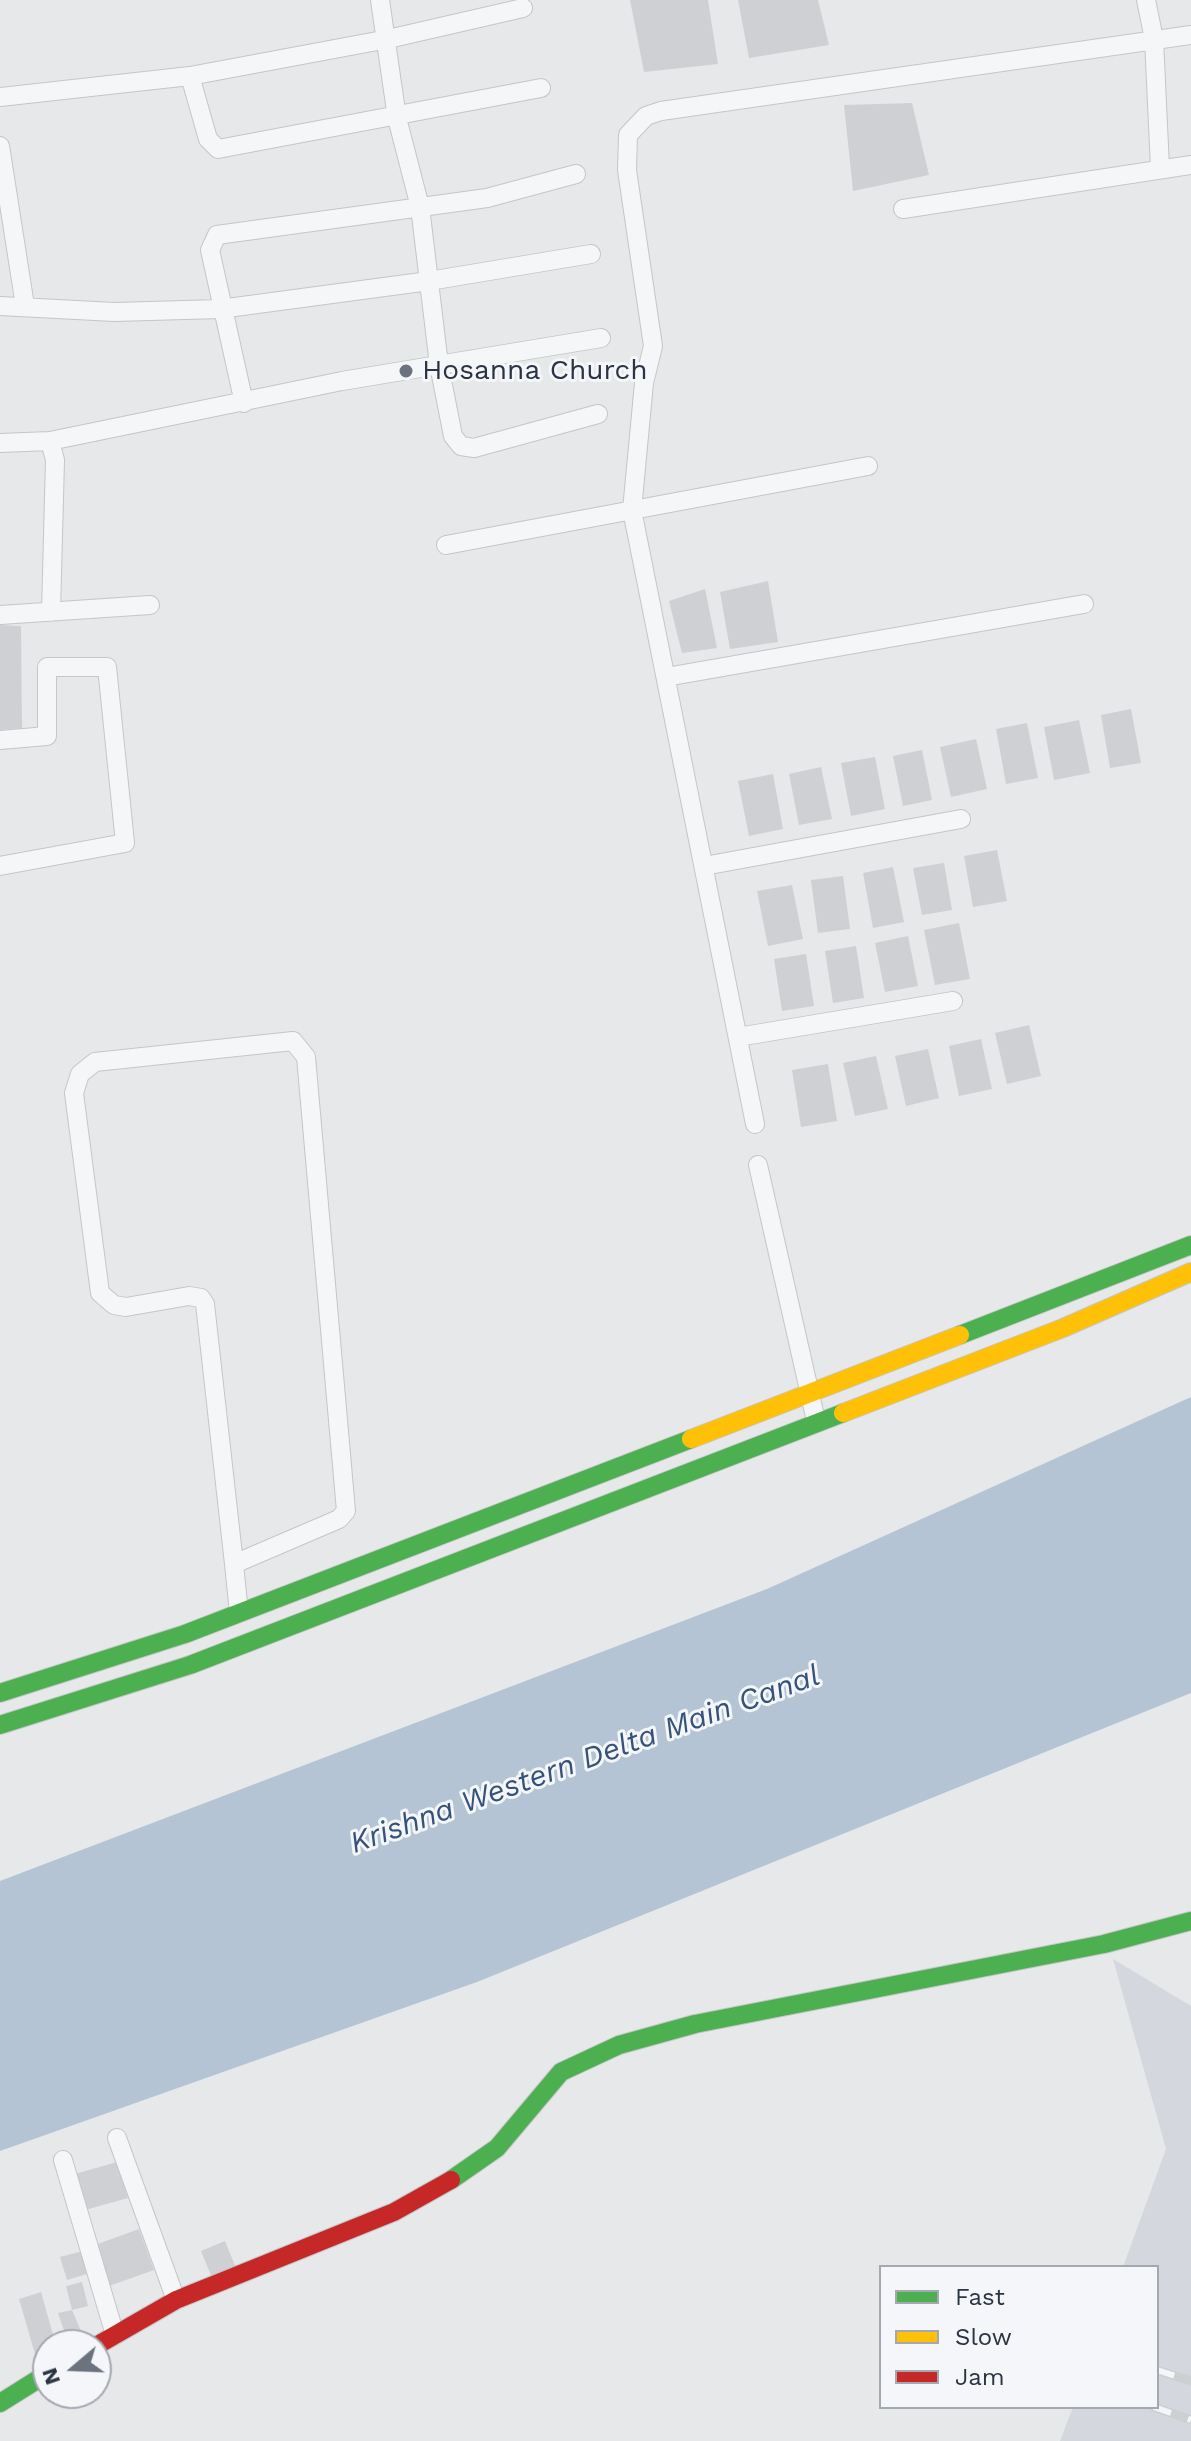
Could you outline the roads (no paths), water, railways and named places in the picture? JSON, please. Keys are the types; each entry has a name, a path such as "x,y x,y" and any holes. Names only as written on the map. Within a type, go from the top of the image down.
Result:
{"main road":[{"path":"0,1693 239,1613 346,1573 1191,1245"},
{"path":"0,1725 190,1665 1100,1312 1191,1272"},
{"path":"1090,1286 1100,1312"},
{"path":"346,1573 355,1602"},
{"path":"112,2337 176,2300 394,2212 447,2183 497,2148 561,2072 619,2045 695,2024 1104,1944 1191,1921"},
{"path":"0,2403 32,2383"}],"street":[{"path":"380,0 397,118 420,207 439,365 453,436 461,446 474,448 598,414"},
{"path":"1146,0 1154,39 1160,168"},
{"path":"0,97 190,76 388,39 523,8"},
{"path":"755,1124 632,510 644,383 653,346 627,170 628,135 635,125 661,111 1191,35"},
{"path":"190,76 208,139 218,149 397,118 541,88"},
{"path":"0,146 25,306"},
{"path":"903,209 1191,165"},
{"path":"244,403 220,309 210,250 217,235 487,198 576,174"},
{"path":"0,306 114,312 220,309 429,281 591,254"},
{"path":"0,443 50,441 439,365 601,338"},
{"path":"50,441 55,460 51,612"},
{"path":"446,545 868,466"},
{"path":"666,677 1084,604"},
{"path":"0,615 150,605"},
{"path":"0,740 47,736 47,667 107,667 125,843 0,866"},
{"path":"704,866 961,819"},
{"path":"738,1037 953,1001"},
{"path":"234,1564 339,1519 346,1511 306,1057 293,1041 95,1062 80,1074 74,1093 100,1293 114,1305 126,1307 189,1296 201,1298 205,1304 239,1613"},
{"path":"758,1165 816,1421"},
{"path":"117,2138 176,2300"},
{"path":"63,2160 115,2335"}],"water":[{"name":"Krishna Western Delta Main Canal","path":"1191,1397 1191,1693 477,1982 0,2151 0,1881 767,1589"}],"railway":[{"path":"1159,2371 1191,2381"},
{"path":"1159,2409 1191,2420"}],"place":[{"name":"Hosanna Church","path":"406,371"}]}
